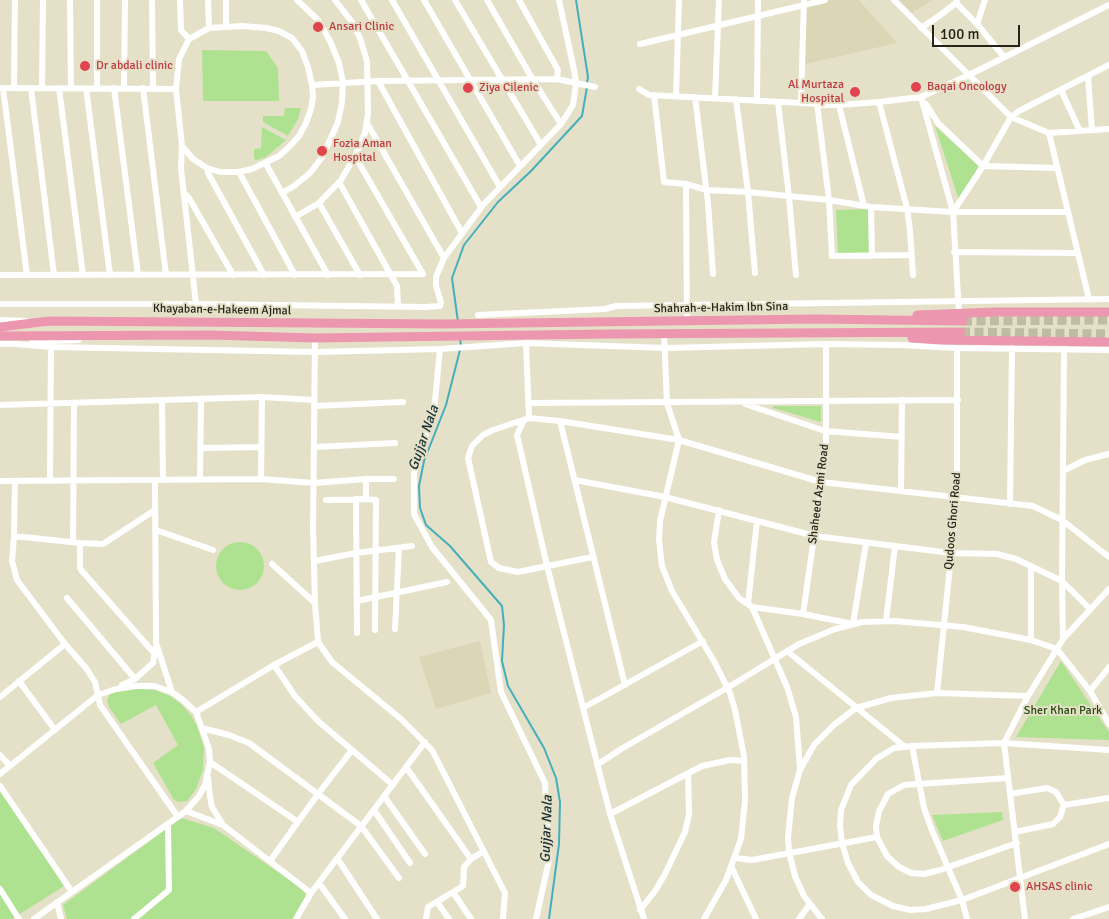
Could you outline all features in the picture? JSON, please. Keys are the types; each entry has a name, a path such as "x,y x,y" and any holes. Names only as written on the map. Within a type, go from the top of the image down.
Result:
{"highway":[{"name":"Shahrah-e-Hakim Ibn Sina","path":"444,324 479,319 860,319 1109,312"},
{"name":"Khayaban-e-Hakeem Ajmal","path":"0,326 49,321 444,324"},
{"name":"Shahrah-e-Hakim Ibn Sina","path":"440,336 960,332"},
{"path":"856,333 987,344 1109,342"},
{"name":"Khayaban-e-Hakeem Ajmal","path":"0,336 315,338 440,336"}],"street":[{"path":"14,88 15,0"},
{"path":"42,0 42,88"},
{"path":"70,0 71,88"},
{"path":"97,0 97,88"},
{"path":"124,0 124,88"},
{"path":"152,0 153,88"},
{"path":"180,0 181,30 189,39"},
{"path":"208,0 209,28"},
{"path":"226,0 226,26"},
{"path":"282,193 310,173 323,156 338,122 342,102 343,82 339,63 330,41 318,20 297,0"},
{"path":"295,217 319,202 339,182 355,156 367,123 369,81 367,61 360,38 352,22 335,0"},
{"path":"361,0 481,207"},
{"path":"392,0 500,186"},
{"path":"424,0 520,166"},
{"path":"455,0 541,145"},
{"path":"487,0 561,124"},
{"path":"519,0 558,70 557,79"},
{"path":"0,304 440,306 441,302 436,286 436,277 444,258 481,207 561,124 573,105 578,84 559,0"},
{"path":"676,96 679,0"},
{"path":"715,98 719,0"},
{"path":"757,100 758,0"},
{"path":"640,44 804,2 825,0"},
{"path":"894,0 1011,117 1049,133 1109,129"},
{"path":"977,24 985,0"},
{"path":"921,28 956,1 1004,57"},
{"path":"801,102 804,2"},
{"path":"639,89 649,95 839,104 879,102 921,96 968,76 1109,5"},
{"path":"182,146 193,159 207,168 220,172 239,172 252,169 266,164 279,156 299,136 311,110 312,85 302,51 292,38 279,31 266,28 226,26 209,28 189,39 179,59 176,90 182,146 181,168 196,304"},
{"path":"953,212 983,166 1011,117 1019,111 1109,65"},
{"path":"1088,76 1092,130"},
{"path":"312,85 369,81 438,82 557,79 595,87"},
{"path":"378,81 462,233"},
{"path":"27,275 2,88 153,88 176,90"},
{"path":"31,88 54,275"},
{"path":"59,88 83,275"},
{"path":"86,88 110,275"},
{"path":"114,88 138,275"},
{"path":"144,88 166,275"},
{"path":"1061,90 1080,131"},
{"path":"654,95 664,182 686,184 706,190 748,192 868,206 953,212 1067,212"},
{"path":"921,96 938,123 983,166 1058,168"},
{"path":"921,96 953,212 954,252 961,317"},
{"path":"696,97 706,190 712,274"},
{"path":"736,99 756,273"},
{"path":"778,102 790,197 796,275"},
{"path":"879,102 907,208 912,275"},
{"path":"817,103 829,200 832,256 911,255"},
{"path":"839,104 868,206 872,256"},
{"path":"367,123 444,258"},
{"path":"1049,133 1089,299"},
{"path":"0,276 423,274 355,156"},
{"path":"266,164 328,275"},
{"path":"207,168 264,275"},
{"path":"239,172 295,275"},
{"path":"339,182 392,275 397,286 398,306"},
{"path":"686,184 687,320"},
{"path":"184,193 189,198 233,275"},
{"path":"319,202 360,275"},
{"path":"954,252 1077,253"},
{"path":"479,319 606,309 616,306 1109,299"},
{"path":"0,320 49,321"},
{"path":"664,334 667,402 679,440 660,521 659,540 662,566 672,591 715,662 727,688 736,710 744,761 745,801 741,839 726,880 704,919"},
{"path":"51,344 128,339 140,336"},
{"path":"315,338 313,528 318,642 332,662 401,719 432,750 505,893 503,919"},
{"path":"526,343 529,403 526,419 516,435 597,765 610,814 644,919"},
{"path":"0,344 315,352 440,349 526,343 665,348 826,344 900,344 957,348 987,344 1012,348 1109,350"},
{"path":"50,481 51,344"},
{"name":"Shaheed Azmi Road","path":"803,614 826,453 826,344"},
{"name":"Qudoos Ghori Road","path":"937,693 958,498 957,348"},
{"path":"1010,504 1012,348"},
{"path":"440,349 434,411 414,473 414,514 432,548 491,620 501,692 545,783 549,860 536,919"},
{"path":"1063,639 1064,349"},
{"path":"0,405 262,397 314,403 403,402"},
{"path":"261,480 262,397"},
{"path":"200,480 201,399"},
{"path":"162,400 163,480"},
{"path":"901,491 902,400"},
{"path":"529,403 958,400"},
{"path":"740,402 825,431 902,437"},
{"path":"74,403 76,543 80,568 154,653"},
{"path":"592,557 518,572 499,568 491,562 468,458 472,446 483,435 526,419 560,422 679,440 821,482 1033,506 1062,520 1109,557"},
{"path":"560,422 625,685"},
{"path":"314,447 395,443"},
{"path":"201,448 261,447"},
{"path":"1063,471 1085,460 1109,454"},
{"path":"366,479 366,499"},
{"path":"0,481 261,480 314,483 394,479"},
{"path":"0,774 98,695 116,689 135,679 153,663 156,643 155,480"},
{"path":"575,480 665,497 815,536 951,553 997,554 1016,559 1062,581 1090,609"},
{"path":"15,481 12,562 17,580 65,644 86,668 95,682 100,705 178,817"},
{"path":"356,499 357,633"},
{"path":"326,500 376,500 375,630"},
{"path":"14,536 103,544 156,510"},
{"path":"719,510 715,534 717,560 725,579 739,598 750,605 853,624"},
{"path":"757,521 750,605 787,687 796,717 800,770"},
{"path":"156,530 213,550"},
{"path":"853,624 866,543"},
{"path":"315,561 356,553 412,546"},
{"path":"886,621 895,546"},
{"path":"395,629 400,548"},
{"path":"272,564 315,602"},
{"path":"1031,566 1031,640"},
{"path":"357,601 448,582"},
{"path":"1025,919 1004,743 1028,696 1063,639 1109,589"},
{"path":"67,598 135,679"},
{"path":"597,765 799,644 835,629 862,622 886,621 963,627 1031,640 1057,649 1090,691 1109,724"},
{"path":"583,708 703,641"},
{"path":"196,712 274,665 318,642"},
{"path":"156,643 172,692"},
{"path":"0,697 65,644"},
{"path":"787,651 856,708 909,746 931,828 949,867 967,919"},
{"path":"274,665 295,696 318,721 393,785"},
{"path":"1090,691 1109,667"},
{"path":"19,681 55,730"},
{"path":"34,919 186,811 199,796 205,785 210,762 209,749 196,712 172,692 154,686 116,689"},
{"path":"822,919 804,896 795,876 789,852 789,822 792,798 800,770 814,745 835,724 856,708 891,698 937,693 1028,696"},
{"path":"202,728 229,734 249,743 361,826 399,878"},
{"path":"300,917 311,893 425,742"},
{"path":"1109,750 1004,743 894,748 876,759 851,785 841,810 840,826 842,843 848,863 858,882 871,895 893,906 910,910 918,910 962,900 1109,844"},
{"path":"270,861 352,750"},
{"path":"0,755 10,766"},
{"path":"610,814 702,766 730,760 744,761"},
{"path":"210,762 298,822"},
{"path":"406,767 471,859"},
{"path":"640,910 655,891 673,861 685,832 689,814 688,773"},
{"path":"208,775 212,807 223,824"},
{"path":"1008,778 904,785 888,794 880,811 876,826 877,837 887,856 899,867 911,873 924,874 1017,843"},
{"path":"0,786 72,892"},
{"path":"1010,794 1047,788 1052,789 1064,805"},
{"path":"384,796 425,854"},
{"path":"1064,805 1109,798"},
{"path":"1015,832 1054,824 1060,817 1064,805"},
{"path":"374,810 410,862"},
{"path":"186,811 223,824 311,893"},
{"path":"134,919 169,890 168,825"},
{"path":"735,858 752,860 877,837"},
{"path":"426,919 428,907 463,886 464,867 471,859 484,851"},
{"path":"337,858 373,918"},
{"path":"731,866 756,919"},
{"path":"319,883 345,919"},
{"path":"0,889 19,919"},
{"path":"453,892 471,919"},
{"path":"57,902 61,919"},
{"path":"437,902 449,919"},
{"path":"800,919 810,904"},
{"path":"1073,919 1084,917 1109,907"}],"shaded area":[{"path":"804,0 859,0 897,43 801,65"},
{"path":"894,0 933,0 908,15"},
{"path":"480,641 491,693 436,709 419,657"}],"green space":[{"path":"202,50 266,51 278,68 279,101 203,101"},
{"path":"285,108 301,108 298,119 288,136 263,122 263,116 284,116"},
{"path":"935,126 979,166 959,200"},
{"path":"262,127 286,140 266,157 257,160 254,159 254,149 261,148"},
{"path":"868,209 869,253 838,254 836,210"},
{"path":"773,406 821,406 821,422 773,408"},
{"path":"240,542 249,544 257,549 262,557 264,566 262,575 257,583 249,588 240,590 231,588 223,583 218,575 216,566 218,557 223,549 231,544"},
{"name":"Sher Khan Park","path":"1061,661 1109,732 1109,740 1016,737"},
{"path":"117,690 155,690 170,696 191,715 197,726 204,747 203,770 196,789 187,801 178,802 174,800 153,763 178,745 156,705 121,724 109,707 107,700 110,694"},
{"path":"0,785 64,886 12,919 0,919"},
{"path":"1002,812 1003,820 943,841 932,815"},
{"path":"181,818 214,828 301,888 305,893 305,898 293,919 67,919 63,905"}],"waterway":[{"name":"Gujjar Nala","path":"576,0 588,77 587,83"},
{"name":"Gujjar Nala","path":"458,322 452,278 464,245 498,202 531,171 582,116 587,87"},
{"name":"Gujjar Nala","path":"460,339 461,346 446,405 424,461 419,486 420,508 426,525 450,546 502,606 504,625 502,661 508,686 544,748 556,778 560,802 559,844 549,919"}],"tunnel":[{"path":"963,321 1109,320"},
{"path":"961,332 1109,334"}],"place":[{"name":"Ansari Clinic","path":"318,27"},
{"name":"Dr abdali clinic","path":"85,66"},
{"name":"Baqai Oncology","path":"916,87"},
{"name":"Ziya Cilenic","path":"468,88"},
{"name":"Al Murtaza Hospital","path":"855,92"},
{"name":"Fozia Aman Hospital","path":"322,151"},
{"name":"AHSAS clinic","path":"1015,887"}]}
